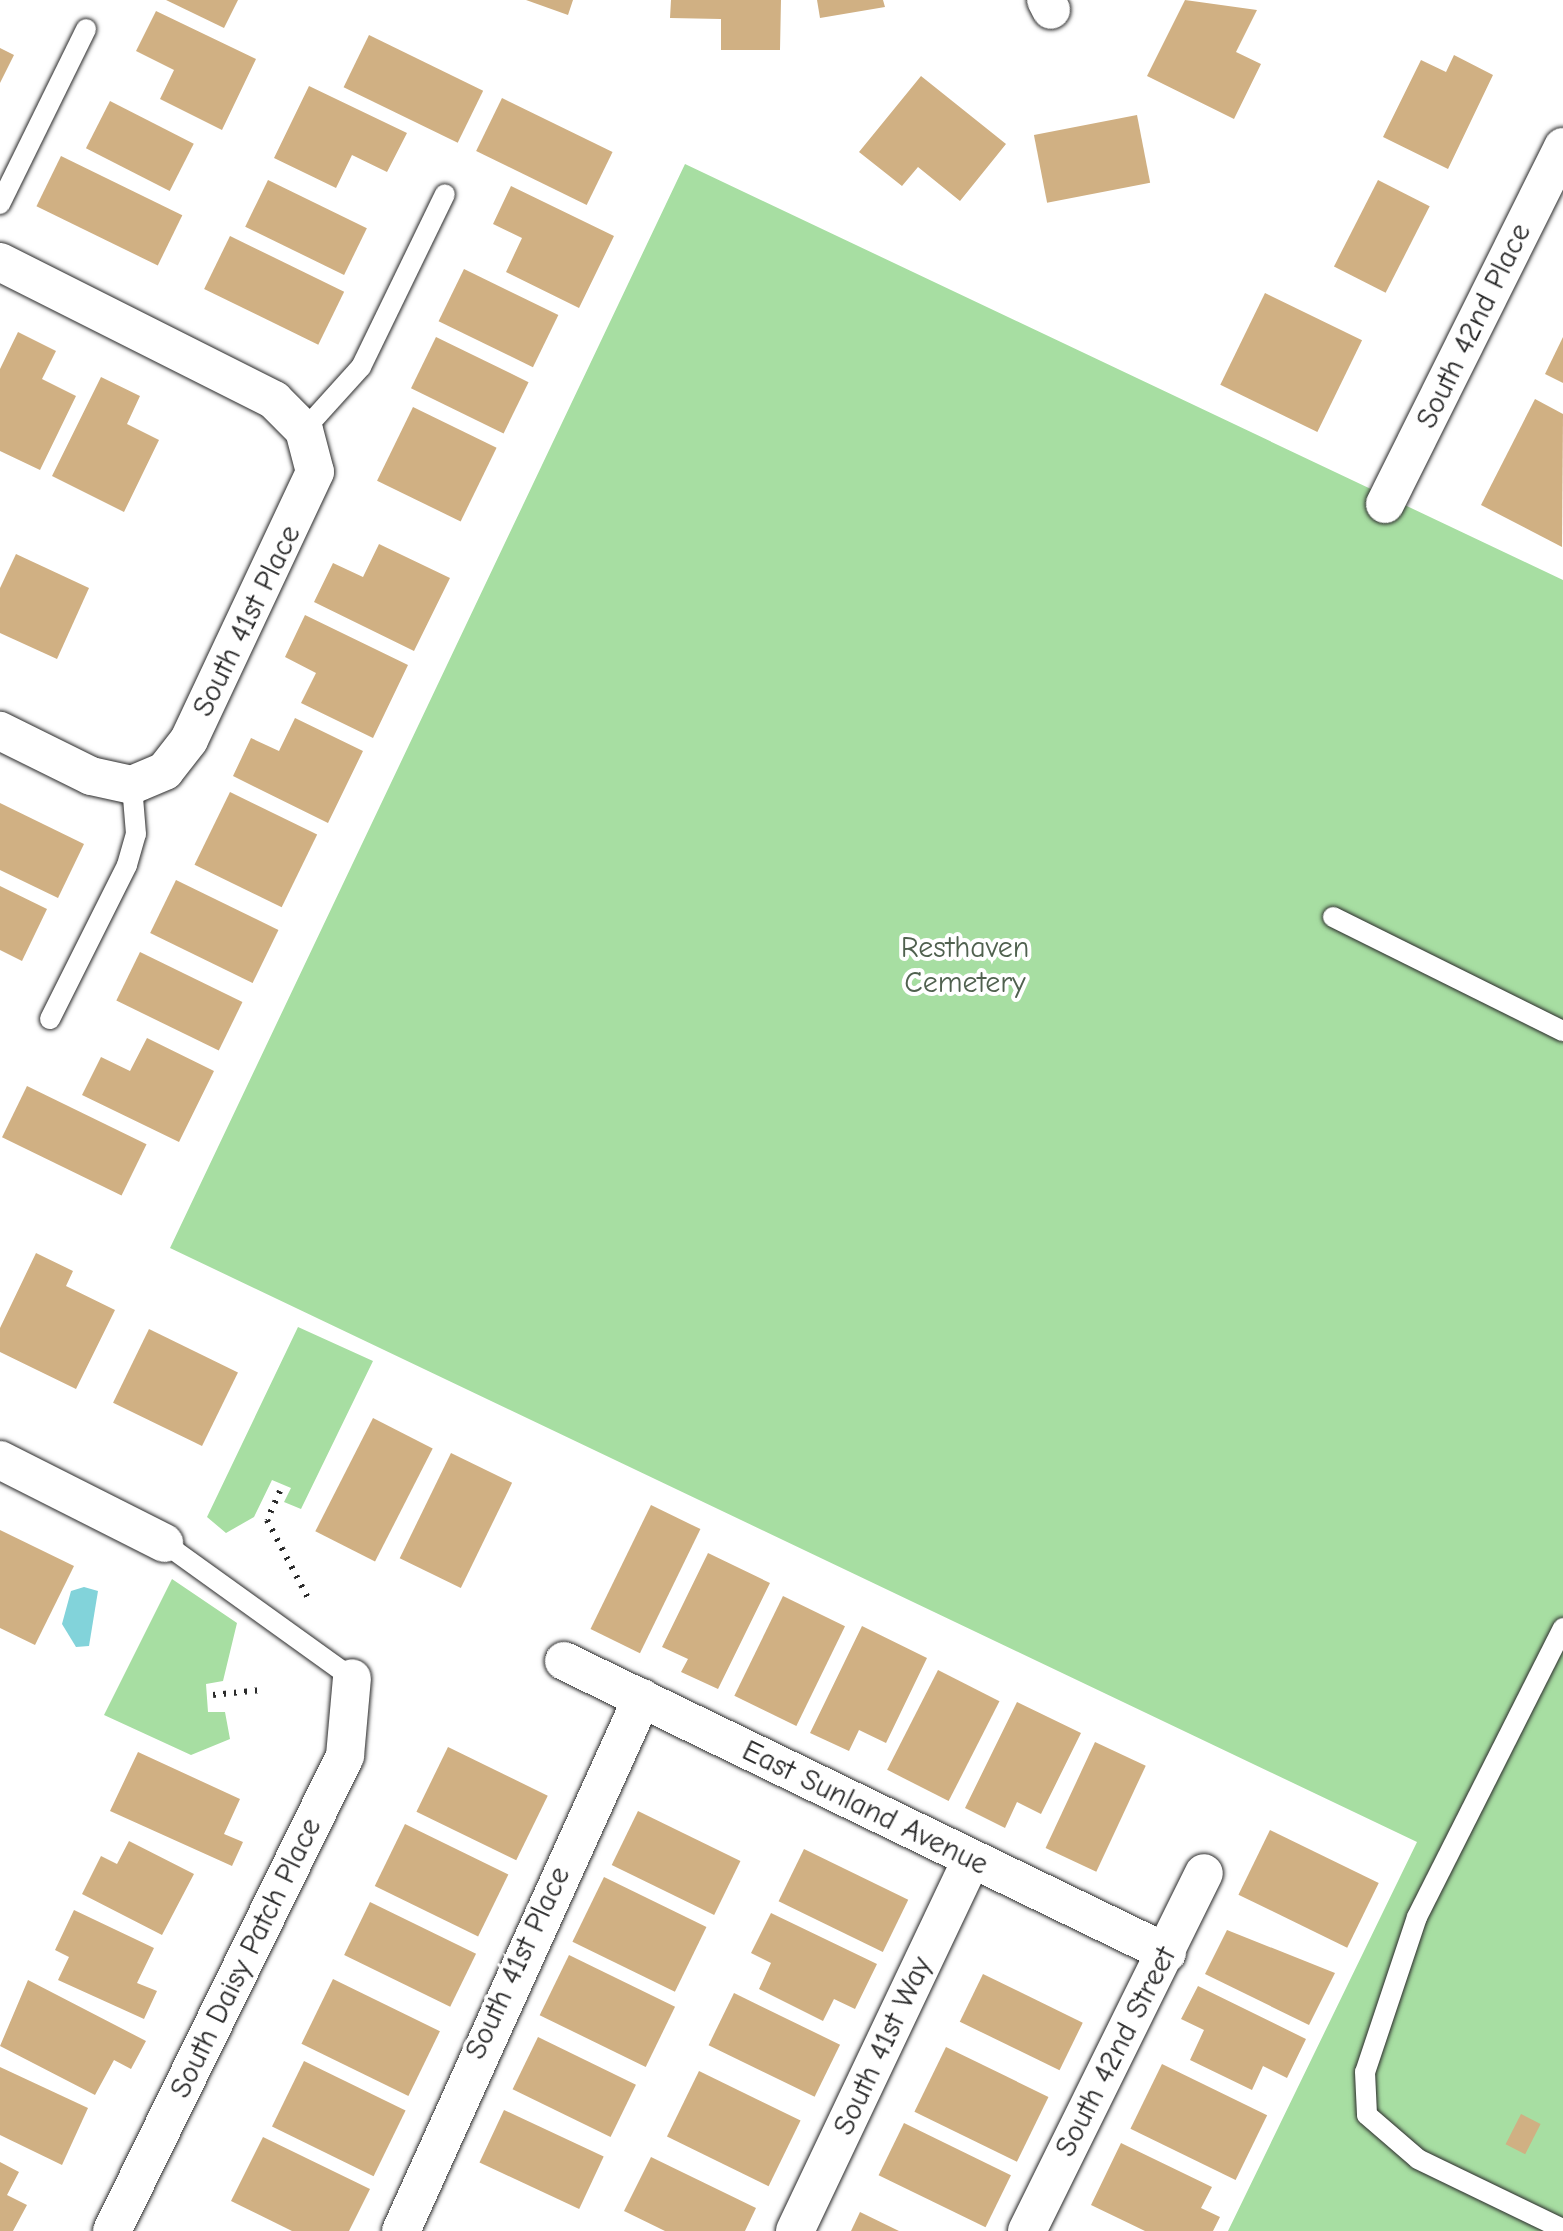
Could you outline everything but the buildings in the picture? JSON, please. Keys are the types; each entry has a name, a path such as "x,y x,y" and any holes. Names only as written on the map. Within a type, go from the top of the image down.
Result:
{"street":[{"name":"South 42nd Place","path":"1385,504 1563,147"},
{"path":"0,262 274,400 304,430"},
{"name":"South 41st Place","path":"132,785 165,772 189,740 297,522 315,472 304,430"},
{"path":"0,732 132,785"},
{"path":"0,1460 164,1542"},
{"name":"East Sunland Avenue","path":"564,1661 971,1861 1167,1952"},
{"name":"South Daisy Patch Place","path":"112,2231 345,1756 352,1678"},
{"name":"South 41st Place","path":"410,2229 642,1698"},
{"name":"South 41st Way","path":"796,2231 971,1861"},
{"name":"South 42nd Street","path":"1027,2231 1204,1873"}],"lane":[{"path":"0,204 86,30"},
{"path":"304,430 362,367 445,194"},
{"path":"50,1019 127,865 136,834 132,785"},
{"path":"1333,917 1563,1031"},
{"path":"164,1542 352,1678"},
{"path":"1563,1628 1417,1917 1365,2072 1367,2115 1418,2160 1563,2229"}],"path":[{"path":"280,1492 266,1520 309,1600"},
{"path":"214,1695 261,1690"}],"green space":[{"name":"Resthaven Cemetery","path":"685,164 1563,580 1563,2231 1228,2231 1417,1842 170,1248"},
{"path":"298,1327 373,1361 301,1509 284,1502 291,1488 272,1480 254,1517 226,1533 207,1517"},
{"path":"172,1579 237,1623 223,1681 206,1684 208,1712 225,1712 230,1739 191,1755 104,1715"}],"water":[{"path":"84,1587 98,1591 89,1646 76,1647 62,1624 71,1591"}]}
